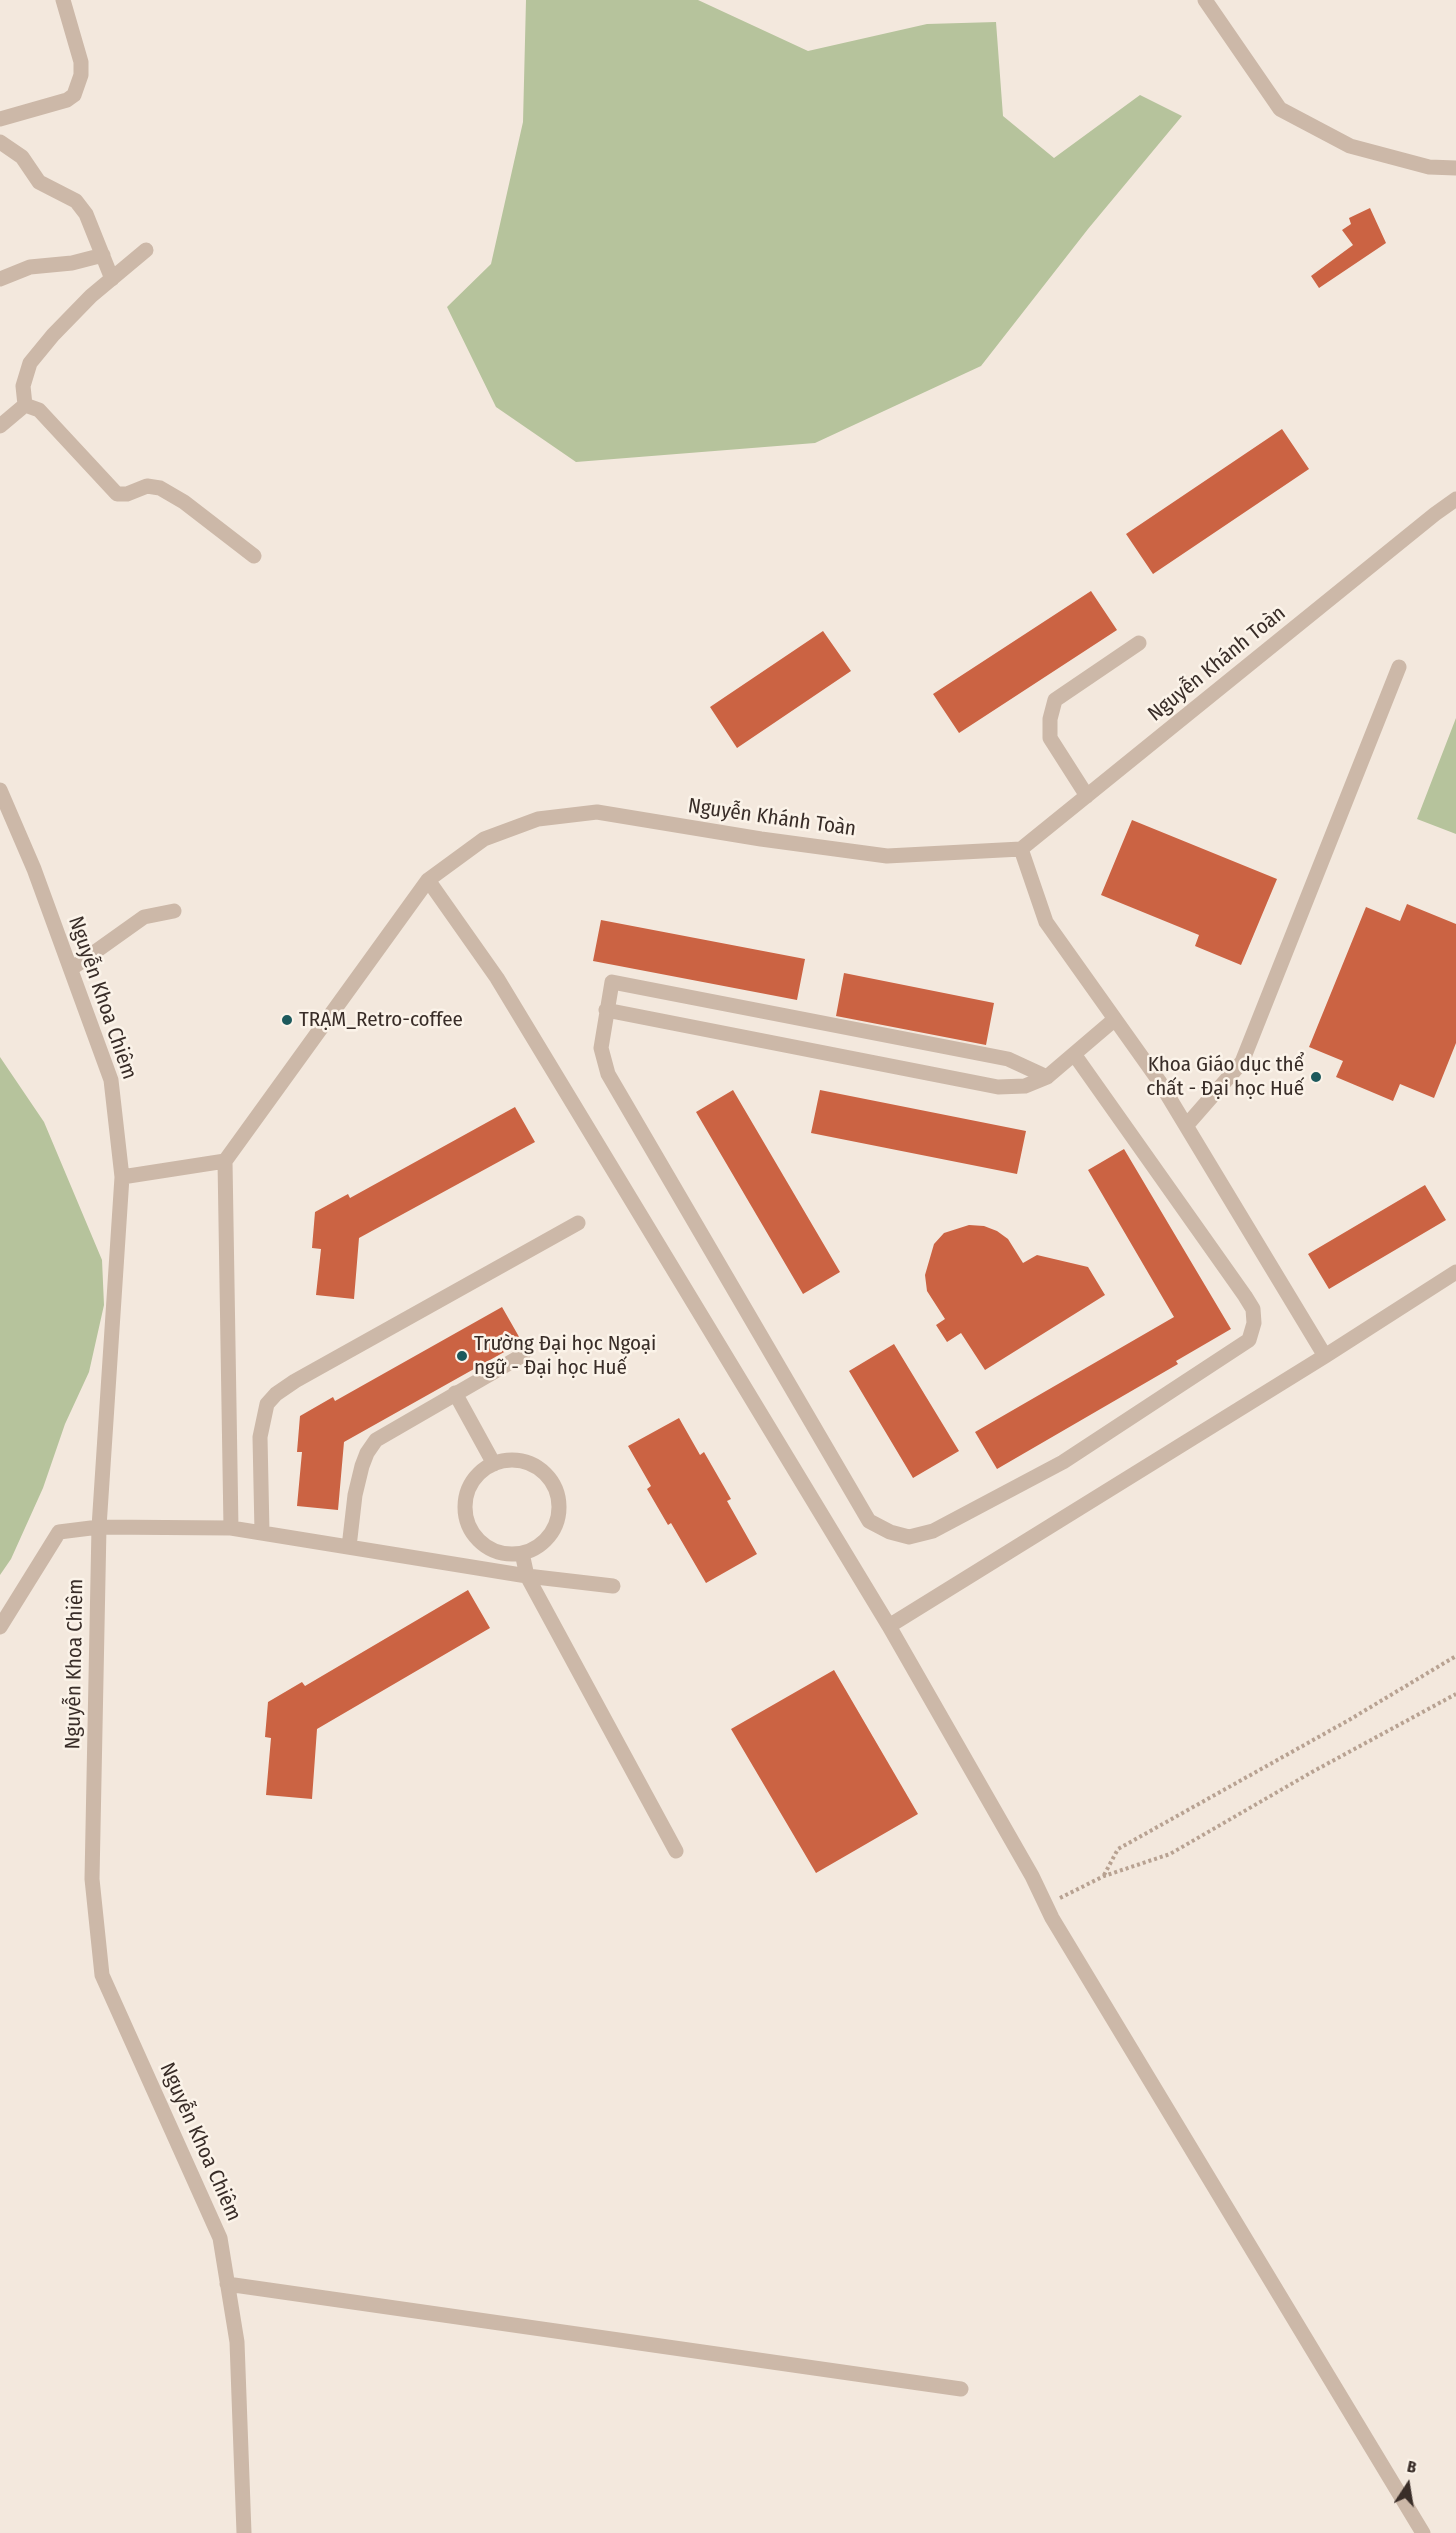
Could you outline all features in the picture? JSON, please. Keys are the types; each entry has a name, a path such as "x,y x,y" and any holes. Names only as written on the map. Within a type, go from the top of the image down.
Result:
{"street":[{"path":"0,119 67,100 74,95 81,75 81,62 63,0"},
{"path":"1205,0 1280,109 1350,146 1429,167 1456,168"},
{"path":"0,142 22,158 39,182 76,201 86,214 112,279"},
{"path":"25,405 23,386 30,363 53,335 91,296 146,250"},
{"path":"0,279 30,267 72,263 103,255"},
{"path":"0,426 25,405"},
{"path":"25,405 39,410 117,494 127,494 147,486 160,488 184,502 254,556"},
{"name":"Nguyễn Khánh Toàn","path":"225,1161 428,880 484,839 538,819 597,812 728,834 887,856 1021,849 1456,499"},
{"path":"1087,796 1050,738 1050,719 1054,700 1139,643"},
{"path":"1185,1125 1242,1062 1399,667"},
{"name":"Nguyễn Khoa Chiêm","path":"0,790 34,869 111,1080 122,1177 99,1527 92,1879 102,1975 220,2238 237,2343 244,2533"},
{"path":"1021,849 1046,922 1159,1081 1325,1356"},
{"path":"428,880 497,978 888,1626 1032,1876 1046,1905 1423,2533"},
{"path":"70,969 144,916 174,911"},
{"path":"1047,1077 1008,1059 612,982 601,1048 608,1074 642,1136 869,1521 890,1532 909,1536 933,1531 1063,1462 1249,1340 1253,1309 1074,1054"},
{"path":"606,1010 998,1087 1025,1086 1047,1077 1115,1019"},
{"path":"122,1177 225,1161 231,1528"},
{"path":"262,1532 261,1430 267,1404 276,1394 578,1223"},
{"path":"888,1626 1325,1356 1456,1272"},
{"path":"349,1547 355,1495 367,1453 376,1440 523,1355"},
{"path":"455,1393 494,1464"},
{"path":"516,1460 537,1468 550,1480 558,1497 558,1515 552,1532 539,1545 522,1553 504,1554 487,1547 473,1534 466,1518 465,1499 472,1482 484,1469 494,1464 516,1460"},
{"path":"0,1627 59,1532 99,1527 231,1528 527,1576 613,1586"},
{"path":"522,1553 527,1576 676,1851"},
{"path":"227,2284 961,2389"}],"path":[{"path":"1104,1876 1118,1849 1349,1720 1456,1656"},
{"path":"1046,1905 1104,1876 1170,1854 1312,1772 1456,1694"}],"green space":[{"path":"526,0 698,0 808,51 927,24 996,22 1003,116 1054,158 1140,95 1182,116 1088,229 981,366 815,443 576,462 496,407 447,307 491,264 523,122"},
{"path":"1456,718 1456,834 1417,819"},
{"path":"0,1057 44,1122 102,1260 104,1305 89,1372 65,1424 43,1488 11,1559 0,1575"}],"building":[{"path":"1370,208 1386,243 1319,288 1311,276 1353,245 1342,230 1351,224 1349,218"},
{"path":"1282,429 1309,469 1153,574 1126,534"},
{"path":"1091,591 1117,630 959,733 933,694"},
{"path":"823,631 851,671 737,748 710,707"},
{"path":"1132,820 1277,879 1241,965 1195,946 1199,935 1101,895"},
{"path":"1407,904 1456,924 1456,1043 1434,1098 1400,1084 1393,1101 1336,1077 1343,1061 1309,1047 1366,907 1400,921"},
{"path":"601,920 805,959 797,1000 593,961"},
{"path":"844,973 994,1003 986,1045 836,1016"},
{"path":"733,1090 840,1272 803,1294 696,1112"},
{"path":"820,1090 1026,1131 1017,1174 811,1133"},
{"path":"515,1107 535,1142 359,1238 354,1299 316,1295 321,1249 312,1248 315,1212 348,1194 350,1198"},
{"path":"1124,1149 1231,1329 1176,1361 1178,1364 997,1469 975,1432 1174,1317 1088,1170"},
{"path":"1425,1185 1446,1220 1329,1289 1308,1254"},
{"path":"969,1225 984,1226 997,1231 1008,1239 1023,1263 1037,1255 1088,1267 1105,1295 985,1370 961,1333 947,1342 936,1325 945,1319 927,1291 925,1275 934,1244 944,1233"},
{"path":"502,1307 522,1342 344,1442 338,1510 297,1506 302,1452 297,1452 300,1416 333,1397 335,1401"},
{"path":"894,1344 959,1451 913,1478 849,1371"},
{"path":"679,1418 700,1455 704,1452 731,1499 727,1501 757,1554 706,1583 671,1523 668,1525 647,1489 651,1486 628,1446"},
{"path":"468,1590 490,1628 317,1729 312,1799 266,1795 271,1738 265,1737 268,1702 302,1682 305,1686"},
{"path":"834,1670 918,1814 816,1873 731,1729"}],"place":[{"name":"TRẠM_Retro-coffee","path":"287,1020"},
{"name":"Khoa Giáo dục thể chất - Đại học Huế","path":"1316,1077"},
{"name":"Trường Đại học Ngoại ngữ - Đại học Huế","path":"462,1356"}]}
